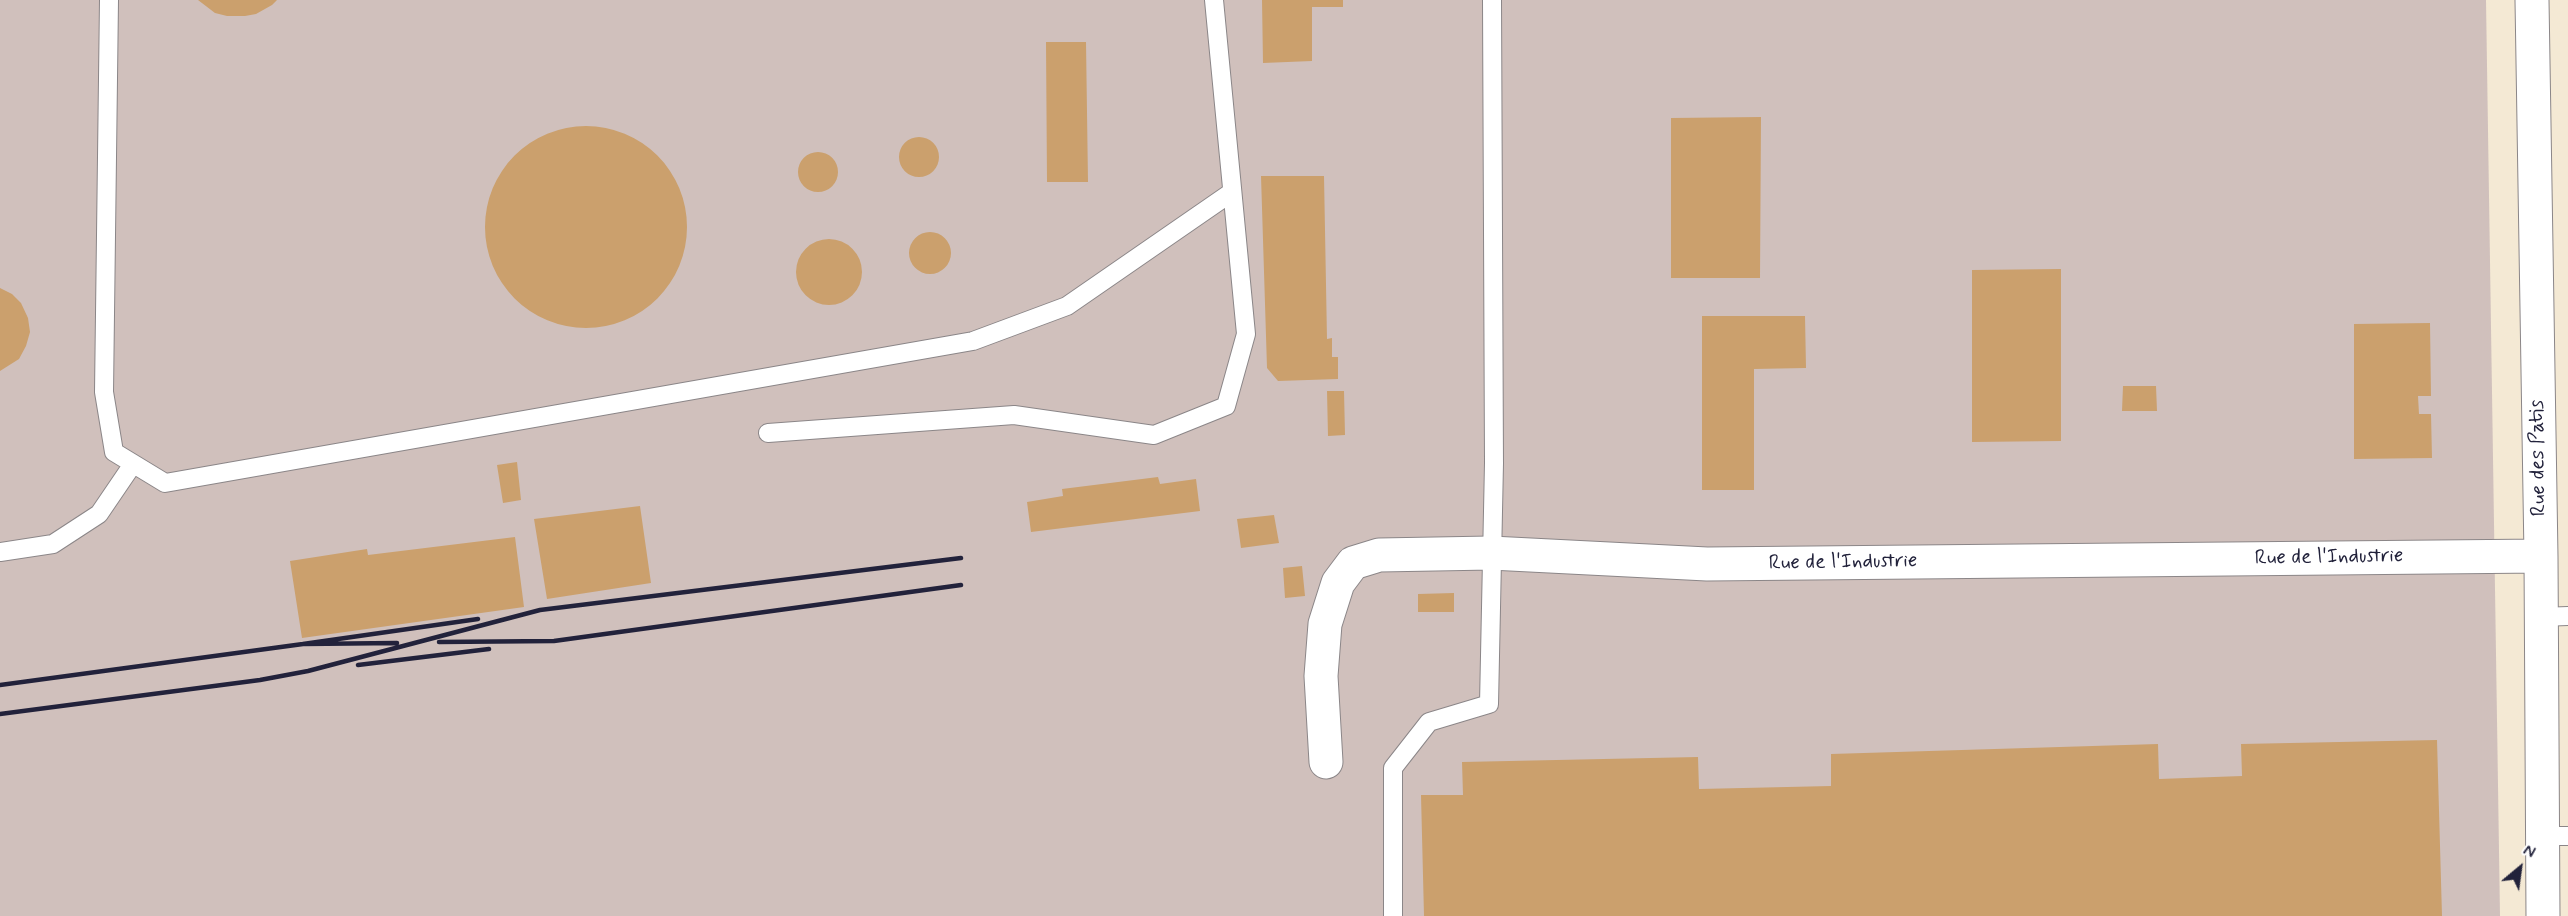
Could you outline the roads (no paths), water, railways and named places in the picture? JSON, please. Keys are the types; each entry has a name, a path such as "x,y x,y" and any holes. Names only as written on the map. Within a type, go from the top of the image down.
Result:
{"street":[{"name":"Rue des Patis","path":"2532,0 2541,556 2555,617 2556,836 2543,916"},
{"name":"Rue de l'Industrie","path":"1326,762 1321,676 1324,624 1338,583 1353,563 1379,555 1491,553 1707,564 2541,556"}],"lane":[{"path":"109,0 104,392 114,452 165,483 973,341 1067,306 1232,192"},
{"path":"768,433 1014,415 1154,435 1226,406 1246,334 1214,0"},
{"path":"1393,916 1393,768 1429,722 1489,704 1494,463 1492,0"},
{"path":"0,552 53,544 99,514 133,464"}],"railway":[{"path":"0,714 260,680 308,671 540,610 961,558"},
{"path":"439,642 554,641 961,585"},
{"path":"397,643 303,644 478,619"},
{"path":"0,685 303,644"},
{"path":"358,665 489,649"}]}
